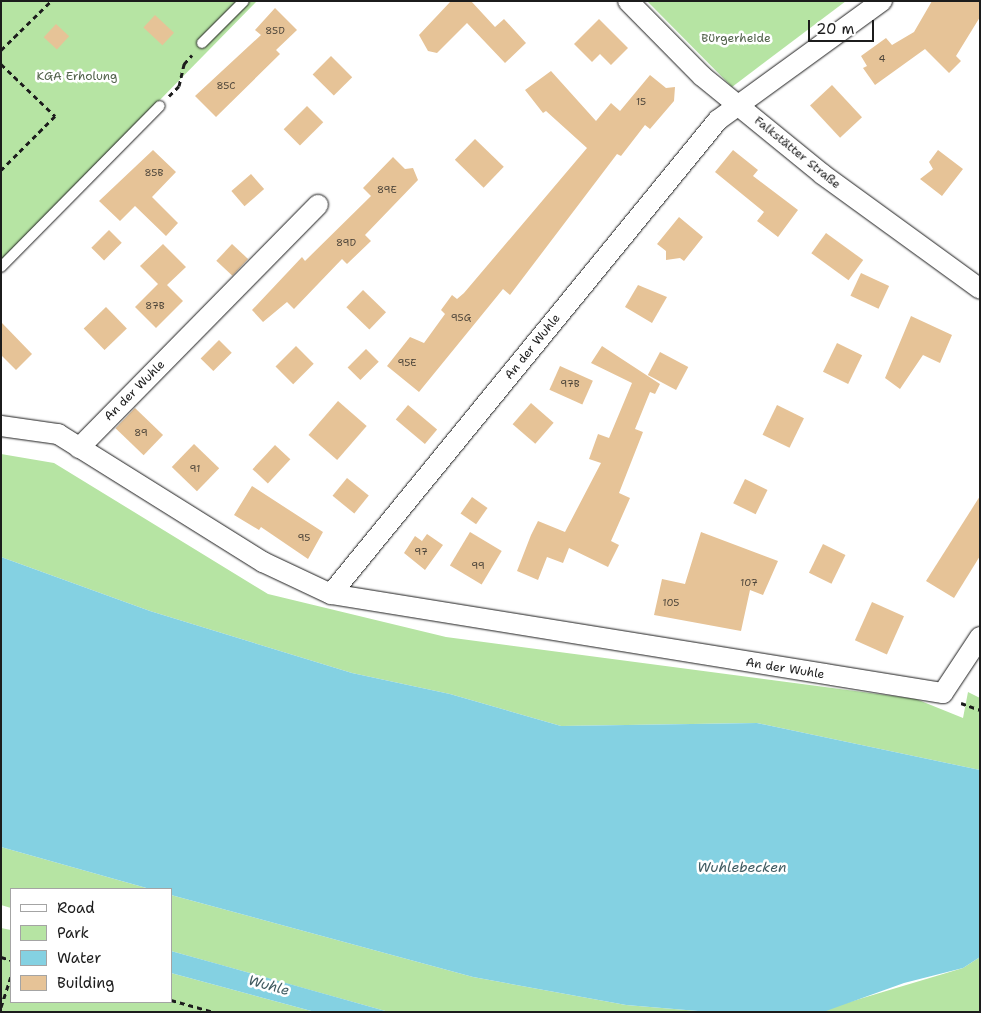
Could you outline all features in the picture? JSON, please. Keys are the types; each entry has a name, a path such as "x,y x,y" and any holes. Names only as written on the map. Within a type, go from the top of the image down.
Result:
{"street":[{"name":"Falkstätter Straße","path":"628,1 702,76 822,174 980,289"},
{"name":"An der Wuhle","path":"331,594 718,120 740,106 882,1"},
{"name":"An der Wuhle","path":"79,448 318,206"},
{"name":"An der Wuhle","path":"1,426 58,434 263,562 331,594 943,693 980,636"}],"lane":[{"path":"202,44 244,1"},
{"path":"1,267 160,106"}],"path":[{"path":"1,50 51,1"},
{"path":"160,106 178,86 184,64 202,44"},
{"path":"1,64 55,116 1,170"},
{"path":"1,1007 10,980"},
{"path":"172,1000 214,1012"}],"green space":[{"name":"KGA Erholung","path":"1,1 257,1 1,262"},
{"name":"Bürgerheide","path":"647,1 846,1 732,87"},
{"path":"1,454 54,463 268,594 446,637 916,699 963,718 968,692 980,698 980,770 757,723 561,726 450,694 352,673 150,611 1,557"},
{"path":"1,847 146,888 10,888 10,908 1,905"},
{"path":"172,895 473,977 626,1005 710,1012 389,1012 172,951"},
{"path":"1,928 10,930 10,1003 172,1003 172,973 315,1012 1,1012"},
{"path":"980,957 980,1012 816,1012 963,968"}],"water":[{"name":"Wuhlebecken","path":"1,557 150,611 352,673 450,694 561,726 757,723 980,770 980,957 963,968 904,983 826,1011 710,1012 626,1005 473,977 172,895 172,888 146,888 1,847"},
{"name":"Wuhle","path":"172,951 389,1012 315,1012 172,973"}],"building":[{"path":"451,1 471,1 495,27 504,19 526,43 505,63 467,23 437,53 428,51 419,35"},
{"path":"932,1 980,1 980,17 956,56 961,61 949,73 925,49 875,85 863,68 867,66 861,56 886,38 892,45 914,32"},
{"path":"275,8 297,30 276,50 280,54 216,117 195,96 261,35 255,30"},
{"path":"155,15 174,33 162,45 143,27"},
{"path":"599,19 628,48 611,65 600,54 592,62 574,44"},
{"path":"56,24 69,36 57,49 44,37"},
{"path":"331,56 352,77 334,96 313,74"},
{"path":"551,71 596,121 611,103 620,111 650,75 666,88 675,87 674,101 650,129 645,125 621,156 617,154 510,295 503,289 419,392 387,366 410,337 424,343 445,314 441,310 452,295 457,299 464,293 587,148 546,111 543,113 525,90"},
{"path":"832,85 862,117 840,138 810,105"},
{"path":"307,106 323,122 300,146 284,129"},
{"path":"475,139 504,167 484,188 455,160"},
{"path":"153,150 176,172 152,197 178,223 166,236 135,206 120,221 99,201"},
{"path":"733,150 758,170 753,176 798,210 778,237 757,221 764,212 715,172"},
{"path":"938,150 963,169 942,196 920,179 933,169 929,162"},
{"path":"393,157 405,169 413,168 418,180 365,235 371,241 347,264 342,259 294,309 287,302 263,322 252,310 302,257 305,261 371,196 363,188"},
{"path":"251,174 264,189 244,206 231,191"},
{"path":"679,217 703,237 684,261 680,258 666,260 666,251 657,244"},
{"path":"109,230 122,243 104,260 91,248"},
{"path":"826,233 863,260 849,280 811,253"},
{"path":"163,244 186,267 167,285 183,301 156,328 135,307 158,284 140,266"},
{"path":"232,244 248,259 232,276 216,261"},
{"path":"861,273 889,286 879,309 850,296"},
{"path":"638,285 667,297 652,323 625,307"},
{"path":"363,290 386,312 369,329 346,307"},
{"path":"106,307 127,329 105,350 84,329"},
{"path":"911,316 952,335 940,363 923,355 900,389 885,378"},
{"path":"1,322 32,354 16,370 1,355"},
{"path":"219,340 232,353 213,371 201,358"},
{"path":"837,343 862,355 848,384 823,372"},
{"path":"296,346 314,364 293,384 275,367"},
{"path":"602,346 660,384 655,394 650,392 635,429 643,432 619,493 630,498 611,541 619,545 608,567 569,548 563,563 547,557 538,580 517,571 531,535 538,521 565,532 601,463 589,459 598,434 609,438 632,383 591,363"},
{"path":"366,349 379,362 360,380 348,367"},
{"path":"660,352 688,367 676,390 648,375"},
{"path":"560,366 593,381 582,404 549,390"},
{"path":"338,401 367,426 337,460 308,435"},
{"path":"531,403 554,423 535,444 513,424"},
{"path":"408,405 437,429 425,444 396,420"},
{"path":"777,405 804,418 789,448 763,435"},
{"path":"135,408 163,435 144,455 116,428"},
{"path":"194,444 219,468 197,491 172,467"},
{"path":"275,445 290,459 268,483 252,469"},
{"path":"347,478 369,496 354,513 333,496"},
{"path":"745,479 767,490 756,514 733,503"},
{"path":"252,486 323,532 308,559 261,527 259,530 234,515"},
{"path":"980,496 980,556 954,598 926,581"},
{"path":"472,497 488,508 476,524 461,513"},
{"path":"470,532 502,551 482,584 450,565"},
{"path":"701,532 778,561 763,595 750,590 741,631 654,615 662,579 685,584"},
{"path":"427,534 443,545 425,570 404,553 415,536 422,541"},
{"path":"823,544 845,555 831,584 809,573"},
{"path":"872,602 904,616 887,655 855,640"}]}
